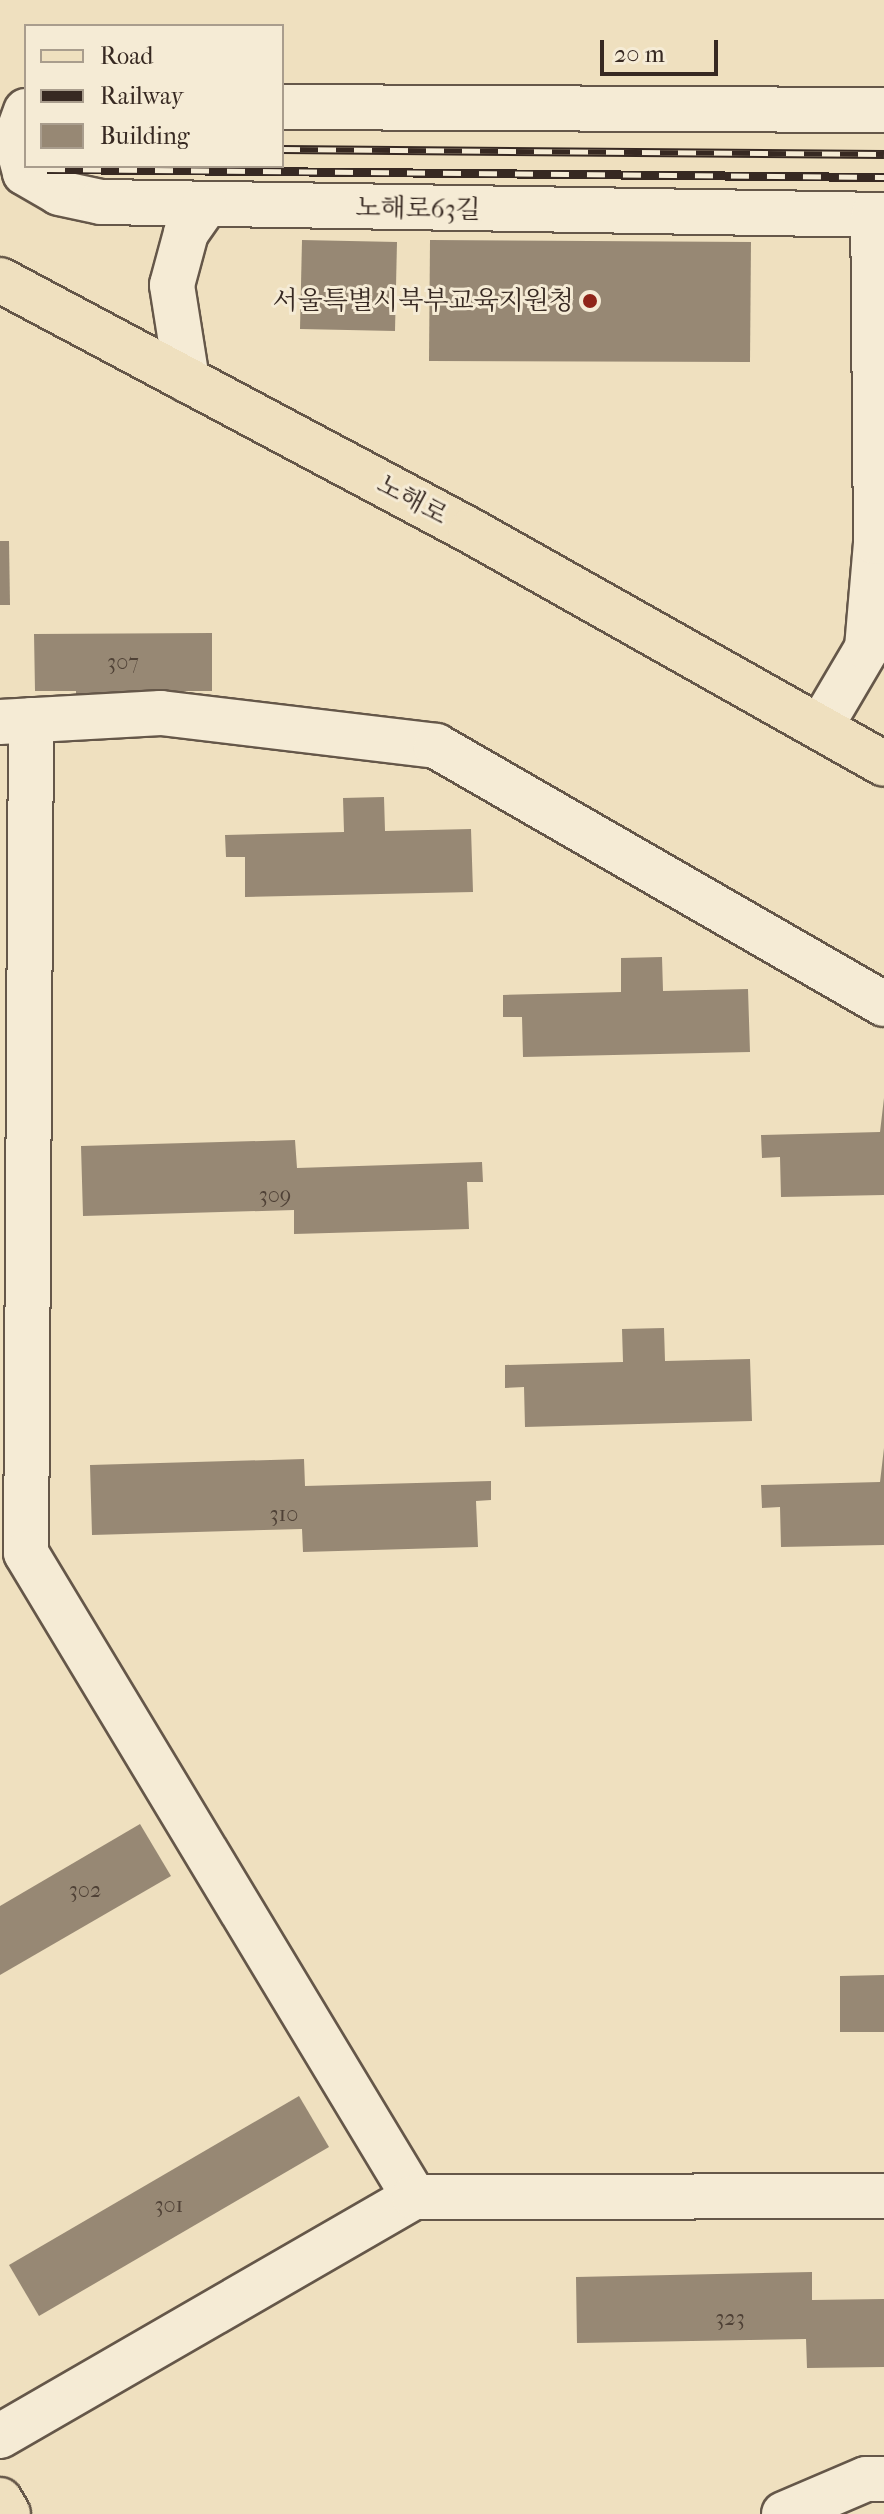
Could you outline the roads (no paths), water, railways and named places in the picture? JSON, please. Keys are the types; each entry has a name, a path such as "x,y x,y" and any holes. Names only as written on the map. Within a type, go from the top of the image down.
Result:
{"main road":[{"name":"노해로","path":"0,280 821,726 884,764"},
{"path":"0,2500 8,2514"}],"street":[{"path":"0,105 24,103"},
{"path":"284,107 884,110"},
{"name":"노해로63길","path":"24,117 16,139 24,158"},
{"name":"노해로63길","path":"28,168 34,181 101,202 879,215"},
{"path":"187,380 172,285 186,233 205,206"},
{"path":"821,726 867,648 880,542 879,215"},
{"path":"414,2197 26,1553 16,721 161,713 436,746 884,1004"},
{"path":"0,2436 414,2197 884,2196"},
{"path":"784,2514 866,2479 884,2479"}],"railway":[{"path":"284,149 884,154"},
{"path":"47,169 884,177"}],"place":[{"name":"서울특별시북부교육지원청","path":"590,301"}]}
